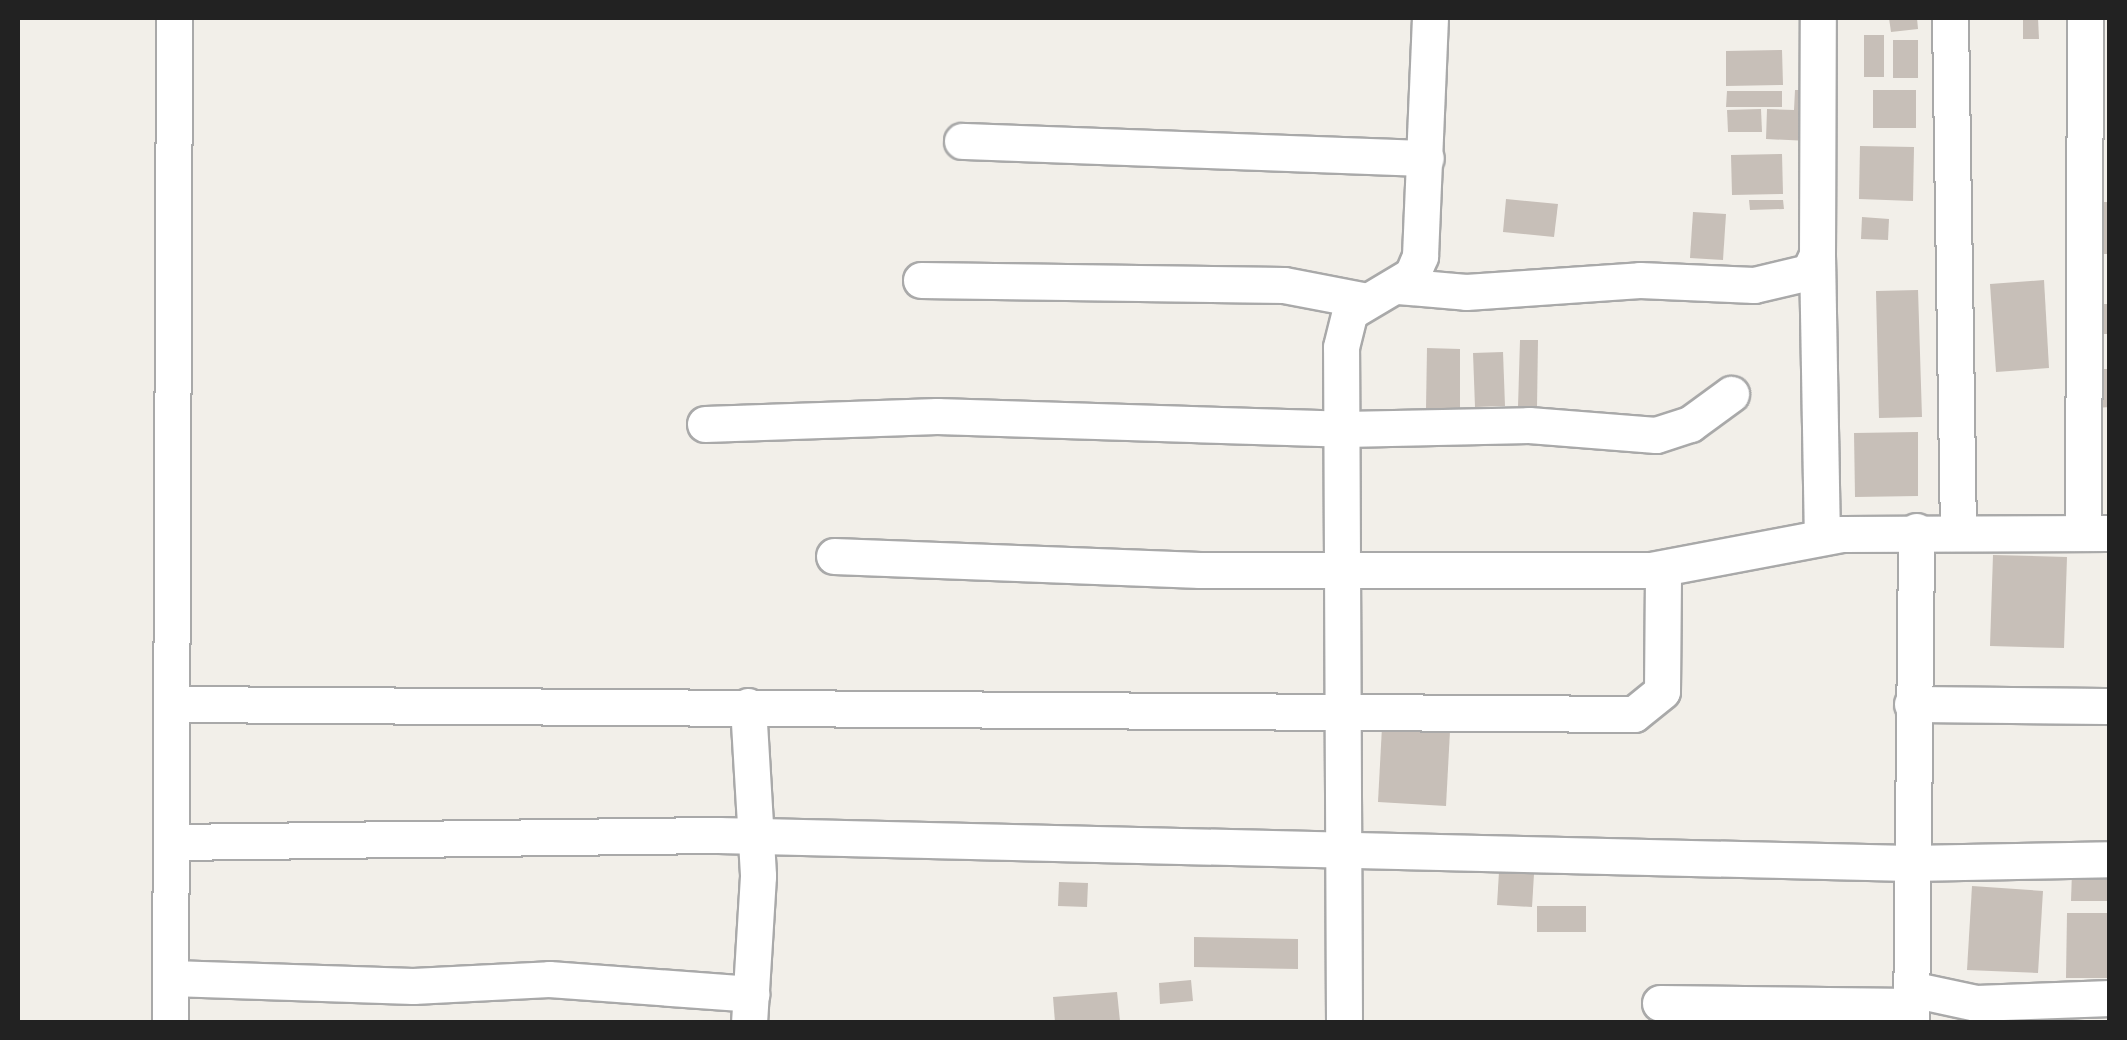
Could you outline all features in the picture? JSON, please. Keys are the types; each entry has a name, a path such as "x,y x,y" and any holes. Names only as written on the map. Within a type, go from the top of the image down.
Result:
{"street":[{"path":"170,1022 174,18"},
{"path":"1398,286 1420,256 1430,18"},
{"path":"1818,18 1822,537"},
{"path":"1950,18 1958,532"},
{"path":"834,556 1346,568 1662,570 1822,537 1916,531 2096,533 2085,18"},
{"path":"962,141 1426,158"},
{"path":"921,280 1284,285 1362,300 1398,286 1466,292 1640,280 1767,285 1809,272 1817,255"},
{"path":"1344,1022 1346,568 1341,347 1362,300"},
{"path":"705,424 937,416 1344,429 1529,426 1656,435 1690,424 1731,394"},
{"path":"1911,1006 1916,531"},
{"path":"173,704 1634,714 1662,691 1662,570"},
{"path":"1912,704 2110,706"},
{"path":"171,978 413,986 549,979 750,1008 756,838 748,706"},
{"path":"172,842 756,838 1346,846 1910,864 2110,859"},
{"path":"1660,1003 1911,1006 2110,998"}],"building":[{"path":"1889,18 1917,18 1918,29 1891,32"},
{"path":"2023,18 2038,18 2039,39 2023,39"},
{"path":"1864,35 1884,35 1884,77 1864,77"},
{"path":"1893,40 1918,40 1918,78 1893,78"},
{"path":"1782,50 1783,85 1726,86 1726,51"},
{"path":"1795,90 1811,90 1809,141 1766,139 1767,109 1794,110"},
{"path":"1873,90 1916,90 1916,128 1873,128"},
{"path":"1727,91 1782,91 1782,107 1726,107"},
{"path":"1761,109 1762,132 1728,132 1727,110"},
{"path":"1860,146 1914,147 1913,201 1859,199"},
{"path":"1782,154 1783,194 1732,195 1731,155"},
{"path":"1506,199 1558,204 1554,237 1503,232"},
{"path":"1749,200 1783,200 1784,209 1750,210"},
{"path":"2103,202 2110,202 2110,254 2101,254"},
{"path":"1693,212 1726,214 1723,260 1690,258"},
{"path":"1862,217 1889,219 1888,240 1861,239"},
{"path":"2044,280 2049,368 1996,372 1990,284"},
{"path":"1918,290 1922,417 1879,418 1876,291"},
{"path":"2090,304 2110,304 2110,334 2090,334"},
{"path":"1520,340 1538,340 1537,407 1518,407"},
{"path":"1427,348 1460,349 1460,410 1426,409"},
{"path":"1503,352 1505,406 1475,407 1473,353"},
{"path":"2096,369 2110,369 2110,407 2096,408"},
{"path":"1918,432 1918,496 1855,497 1854,433"},
{"path":"1993,555 2067,557 2064,648 1990,646"},
{"path":"1382,727 1450,731 1446,806 1378,802"},
{"path":"1499,872 1534,874 1532,907 1497,905"},
{"path":"2072,872 2110,872 2110,901 2071,901"},
{"path":"1059,882 1088,883 1087,907 1058,906"},
{"path":"1972,886 2043,891 2038,973 1967,970"},
{"path":"1537,906 1586,906 1586,932 1537,932"},
{"path":"2067,913 2110,913 2110,978 2066,978"},
{"path":"1194,937 1298,939 1298,969 1194,967"},
{"path":"1191,980 1193,1001 1160,1004 1159,983"},
{"path":"1117,992 1120,1021 1055,1022 1053,997"}]}
